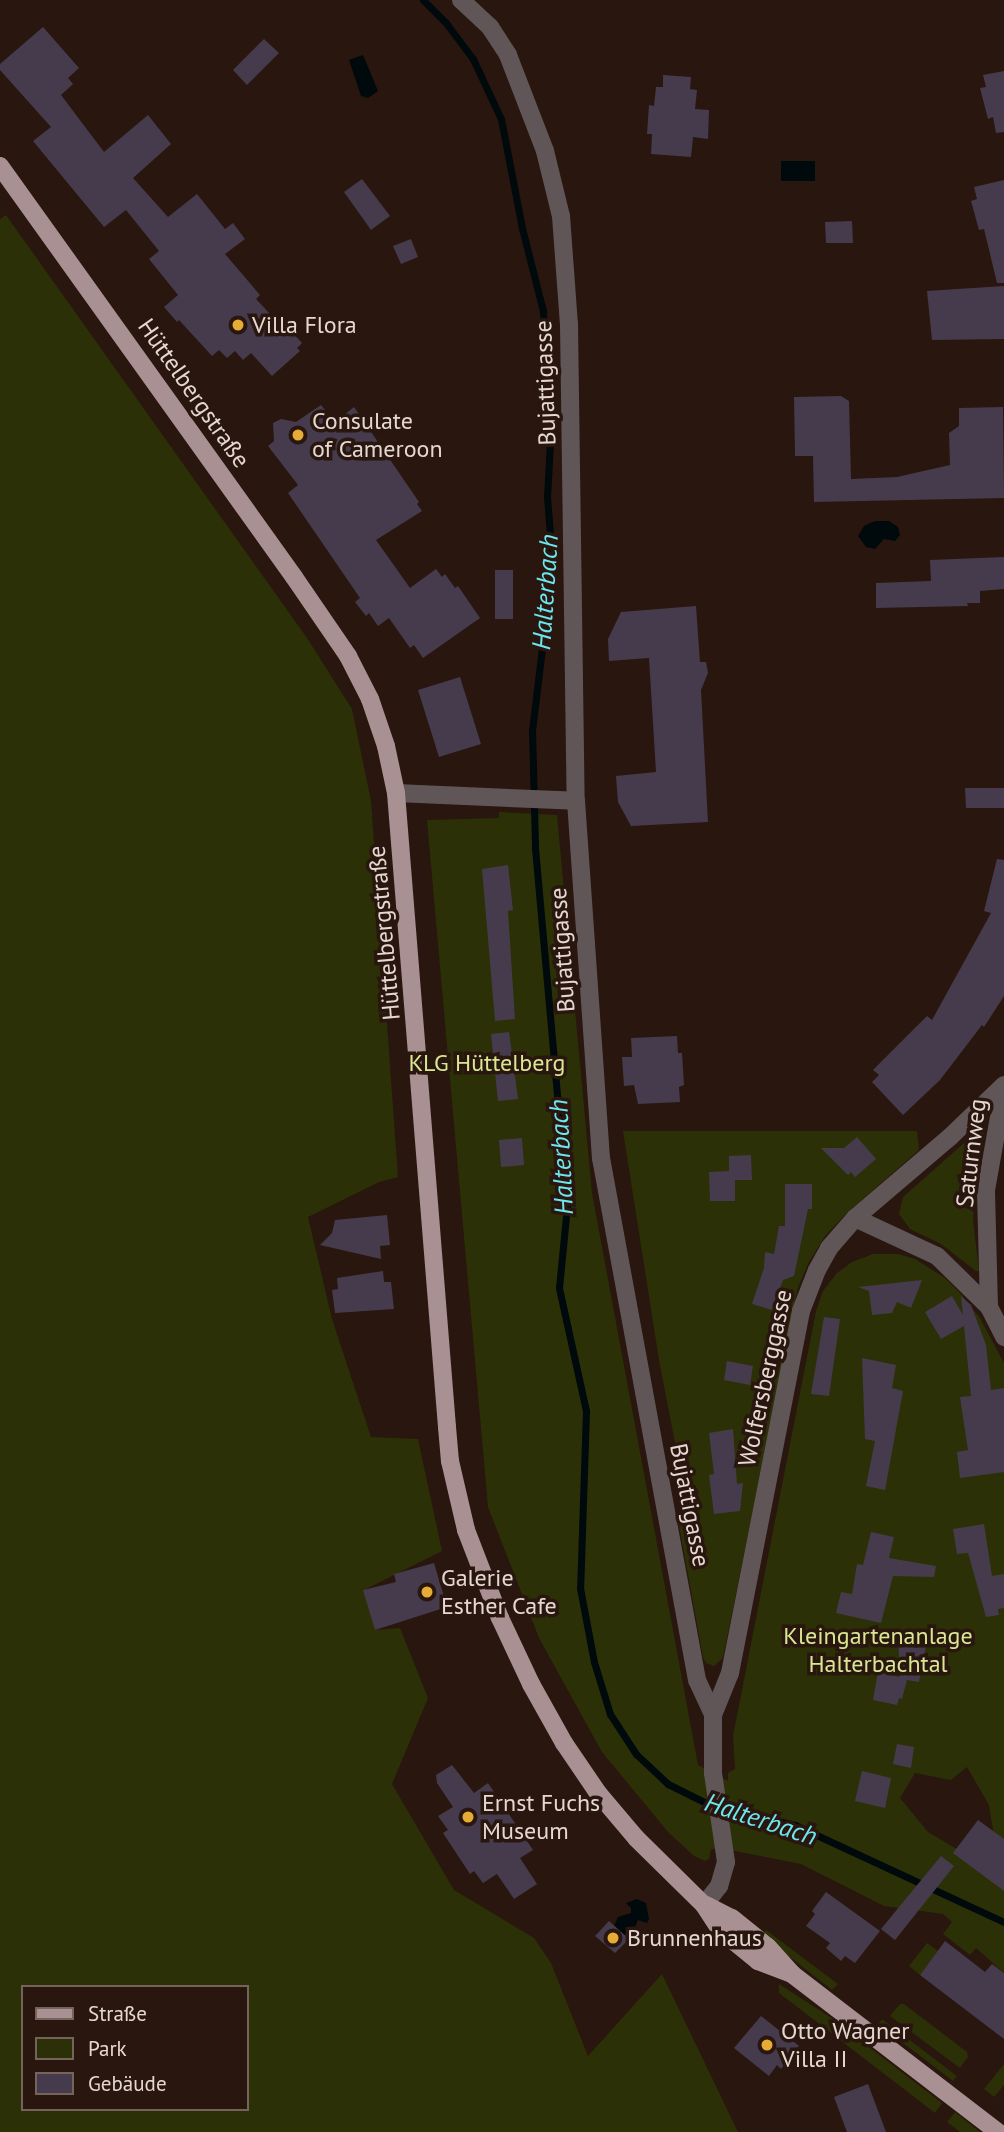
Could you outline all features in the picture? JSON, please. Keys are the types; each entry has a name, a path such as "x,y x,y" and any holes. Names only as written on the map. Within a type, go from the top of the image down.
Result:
{"main road":[{"name":"Hüttelbergstraße","path":"0,166 207,453 348,656 379,721 396,793 450,1461 466,1530 500,1618 531,1684 564,1743 615,1815 704,1905 732,1918 768,1947 792,1975 998,2132"}],"street":[{"name":"Bujattigasse","path":"461,0 490,27 508,55 545,151 561,216 569,324 576,801 606,1196 697,1680 713,1714 713,1773 725,1849 723,1877 704,1905"},
{"path":"396,793 576,801"},
{"name":"Wolfersberggasse","path":"713,1714 730,1673 801,1311 817,1270 829,1248 855,1218 950,1138 1004,1087"},
{"name":"Saturnweg","path":"989,1307 986,1190 1004,1087"},
{"name":"Saturnweg","path":"855,1218 937,1256 989,1307 1004,1337"}],"green space":[{"path":"6,215 307,638 352,709 371,801 398,1177 379,1182 308,1217 332,1319 371,1437 418,1439 442,1551 364,1590 375,1630 400,1628 428,1698 392,1784 454,1890 534,1938 551,1963 588,2056 662,1974 738,2132 0,2132 0,219"},
{"name":"KLG Hüttelberg","path":"499,812 557,815 592,1193 698,1765 728,1781 728,1773 735,1769 733,1736 816,1311 823,1291 837,1273 852,1262 873,1254 898,1254 915,1259 945,1278 961,1294 980,1318 1004,1363 1004,1850 995,1843 989,1805 967,1767 951,1780 915,1773 900,1798 928,1832 1004,1877 1004,1973 976,1948 970,1955 943,1934 952,1922 943,1914 884,1906 801,1864 725,1849 711,1849 709,1859 705,1861 694,1856 668,1832 602,1752 539,1638 488,1507 427,820 499,818"},
{"path":"981,1128 984,1131 975,1179 973,1220 979,1271 976,1271 941,1244 910,1229 899,1214 903,1197"},
{"name":"Kleingartenanlage Halterbachtal","path":"623,1131 917,1131 919,1150 849,1211 825,1236 798,1287 723,1658 714,1666 706,1663 703,1657 677,1514 688,1510 659,1360"},
{"path":"766,1930 838,1984 832,1990 762,1935"},
{"path":"927,1943 938,1951 920,1975 909,1966"},
{"path":"779,1984 830,2017 942,2103 935,2113 779,1993"},
{"path":"900,2004 904,2004 967,2052 968,2057 960,2068 890,2016"},
{"path":"882,2019 957,2076 953,2081 878,2024"},
{"path":"1004,2064 1004,2085 994,2097 984,2089"},
{"path":"955,2112 980,2132 960,2132 947,2122"}],"shaded area":[{"path":"363,55 378,91 368,98 361,96 349,60"},
{"path":"781,161 815,161 815,181 781,181"},
{"path":"875,521 889,521 898,527 900,535 895,541 884,539 875,549 866,547 858,536 864,526"},
{"path":"637,1899 646,1903 649,1919 647,1923 638,1920 633,1932 624,1935 614,1926 618,1917 631,1913 631,1908 626,1903"}],"building":[{"path":"43,27 79,68 68,78 73,84 61,95 104,152 148,115 171,144 133,178 168,217 197,194 225,229 233,223 245,239 225,254 260,295 256,299 286,331 289,329 302,343 297,348 300,351 272,376 251,353 243,360 235,351 227,358 219,350 212,356 179,320 177,322 164,307 178,295 149,259 159,251 126,210 104,227 33,141 51,127 0,70 0,64"},
{"path":"264,39 279,53 247,85 233,70"},
{"path":"1004,71 1004,132 996,133 993,117 988,119 980,88 986,87 983,75"},
{"path":"663,75 691,77 690,89 697,90 695,109 709,110 708,139 693,137 691,157 651,154 652,134 647,134 649,105 654,106 656,87 663,87"},
{"path":"362,179 390,216 371,230 344,192"},
{"path":"1004,180 1004,283 997,283 984,229 979,230 971,201 977,199 974,187"},
{"path":"852,221 853,243 826,243 825,222"},
{"path":"411,239 418,257 401,264 393,246"},
{"path":"1004,286 1004,339 932,340 927,291"},
{"path":"841,396 849,401 851,479 897,477 950,465 949,433 959,426 959,408 1003,407 1004,498 814,502 813,456 795,456 794,397"},
{"path":"321,405 335,422 354,407 419,502 417,504 422,511 376,540 410,588 436,569 442,577 445,574 455,588 458,586 480,618 423,658 414,645 410,648 389,618 378,626 369,613 366,616 355,602 360,598 288,493 298,485 268,446 274,441 273,423 281,419 296,422"},
{"path":"1004,557 1004,589 980,591 980,603 967,603 968,606 876,608 876,583 931,581 930,560"},
{"path":"495,570 513,570 513,619 495,619"},
{"path":"696,606 700,662 706,662 708,673 701,690 708,822 631,826 618,802 616,776 656,772 649,658 609,661 608,639 621,612"},
{"path":"460,677 481,744 439,757 418,690"},
{"path":"965,788 1004,788 1004,808 966,808"},
{"path":"997,859 1004,860 1004,996 984,1027 982,1025 940,1080 903,1115 872,1082 879,1075 873,1070 927,1016 932,1020 991,913 984,911"},
{"path":"508,865 513,910 508,911 515,1019 495,1021 482,869"},
{"path":"509,1032 518,1099 498,1101 491,1034"},
{"path":"677,1036 678,1053 682,1053 684,1085 679,1087 680,1102 638,1104 634,1085 624,1086 622,1057 632,1057 631,1038"},
{"path":"857,1137 876,1159 855,1177 851,1172 848,1175 821,1148 844,1148"},
{"path":"522,1138 524,1165 501,1167 499,1140"},
{"path":"751,1155 752,1180 735,1180 735,1201 710,1201 709,1172 729,1171 729,1156"},
{"path":"785,1184 812,1184 812,1209 808,1209 794,1276 783,1280 772,1310 752,1304 764,1268 765,1252 774,1254 779,1226 785,1226"},
{"path":"387,1215 390,1245 380,1246 381,1259 320,1245 332,1233 335,1220"},
{"path":"383,1271 384,1282 391,1282 394,1309 335,1313 332,1290 338,1289 337,1278"},
{"path":"922,1280 911,1308 897,1302 892,1313 872,1315 869,1291 858,1287"},
{"path":"952,1296 963,1315 961,1296 971,1305 986,1345 991,1390 1004,1388 1004,1472 960,1478 957,1452 968,1450 960,1397 971,1396 964,1326 941,1339 925,1312"},
{"path":"824,1317 840,1319 829,1396 811,1394"},
{"path":"862,1358 896,1365 892,1388 903,1391 885,1490 866,1486 875,1441 865,1439"},
{"path":"727,1361 753,1366 750,1385 724,1380"},
{"path":"733,1429 737,1484 743,1483 740,1511 714,1514 709,1475 714,1474 709,1433"},
{"path":"984,1524 992,1576 1004,1574 1004,1608 998,1609 999,1615 986,1617 968,1553 957,1554 953,1529"},
{"path":"871,1532 894,1537 889,1558 936,1566 934,1577 893,1576 881,1623 836,1613 841,1592 852,1594 857,1564 863,1565"},
{"path":"434,1563 447,1607 375,1630 363,1590 396,1582 394,1574"},
{"path":"898,1637 927,1641 919,1682 907,1680 902,1699 899,1698 897,1705 873,1700 878,1672 900,1677"},
{"path":"897,1744 914,1747 911,1768 893,1764"},
{"path":"452,1765 474,1793 488,1783 533,1850 520,1858 537,1884 514,1899 497,1874 483,1883 474,1871 470,1874 443,1833 448,1830 438,1816 453,1807 437,1783 436,1775"},
{"path":"862,1771 891,1778 885,1808 855,1801"},
{"path":"978,1820 1004,1839 1004,1891 953,1853"},
{"path":"941,1856 954,1866 895,1940 881,1929"},
{"path":"826,1892 880,1931 855,1963 845,1956 841,1961 826,1948 830,1943 806,1926 815,1914 812,1911"},
{"name":"Brunnenhaus","path":"609,1921 629,1939 615,1953 595,1936"},
{"path":"945,1941 985,1972 992,1964 1004,1973 1004,2039 920,1975"},
{"name":"Otto Wagner Villa II","path":"761,2016 799,2046 781,2069 777,2065 769,2076 734,2048"},
{"path":"868,2084 886,2132 847,2132 834,2097"}],"waterway":[{"name":"Halterbach","path":"423,0 446,23 473,59 501,119 522,228 543,311 550,442 547,497 551,547 550,582 532,730 535,848 567,1206 559,1288 586,1411 580,1588 594,1662 610,1714 636,1754 668,1784 712,1806 795,1825 1004,1922"}],"place":[{"name":"Villa Flora","path":"238,325"},
{"name":"Consulate of Cameroon","path":"298,435"},
{"name":"Galerie Esther Cafe","path":"427,1592"},
{"name":"Ernst Fuchs Museum","path":"468,1817"},
{"name":"Brunnenhaus","path":"613,1938"},
{"name":"Otto Wagner Villa II","path":"767,2045"}]}
